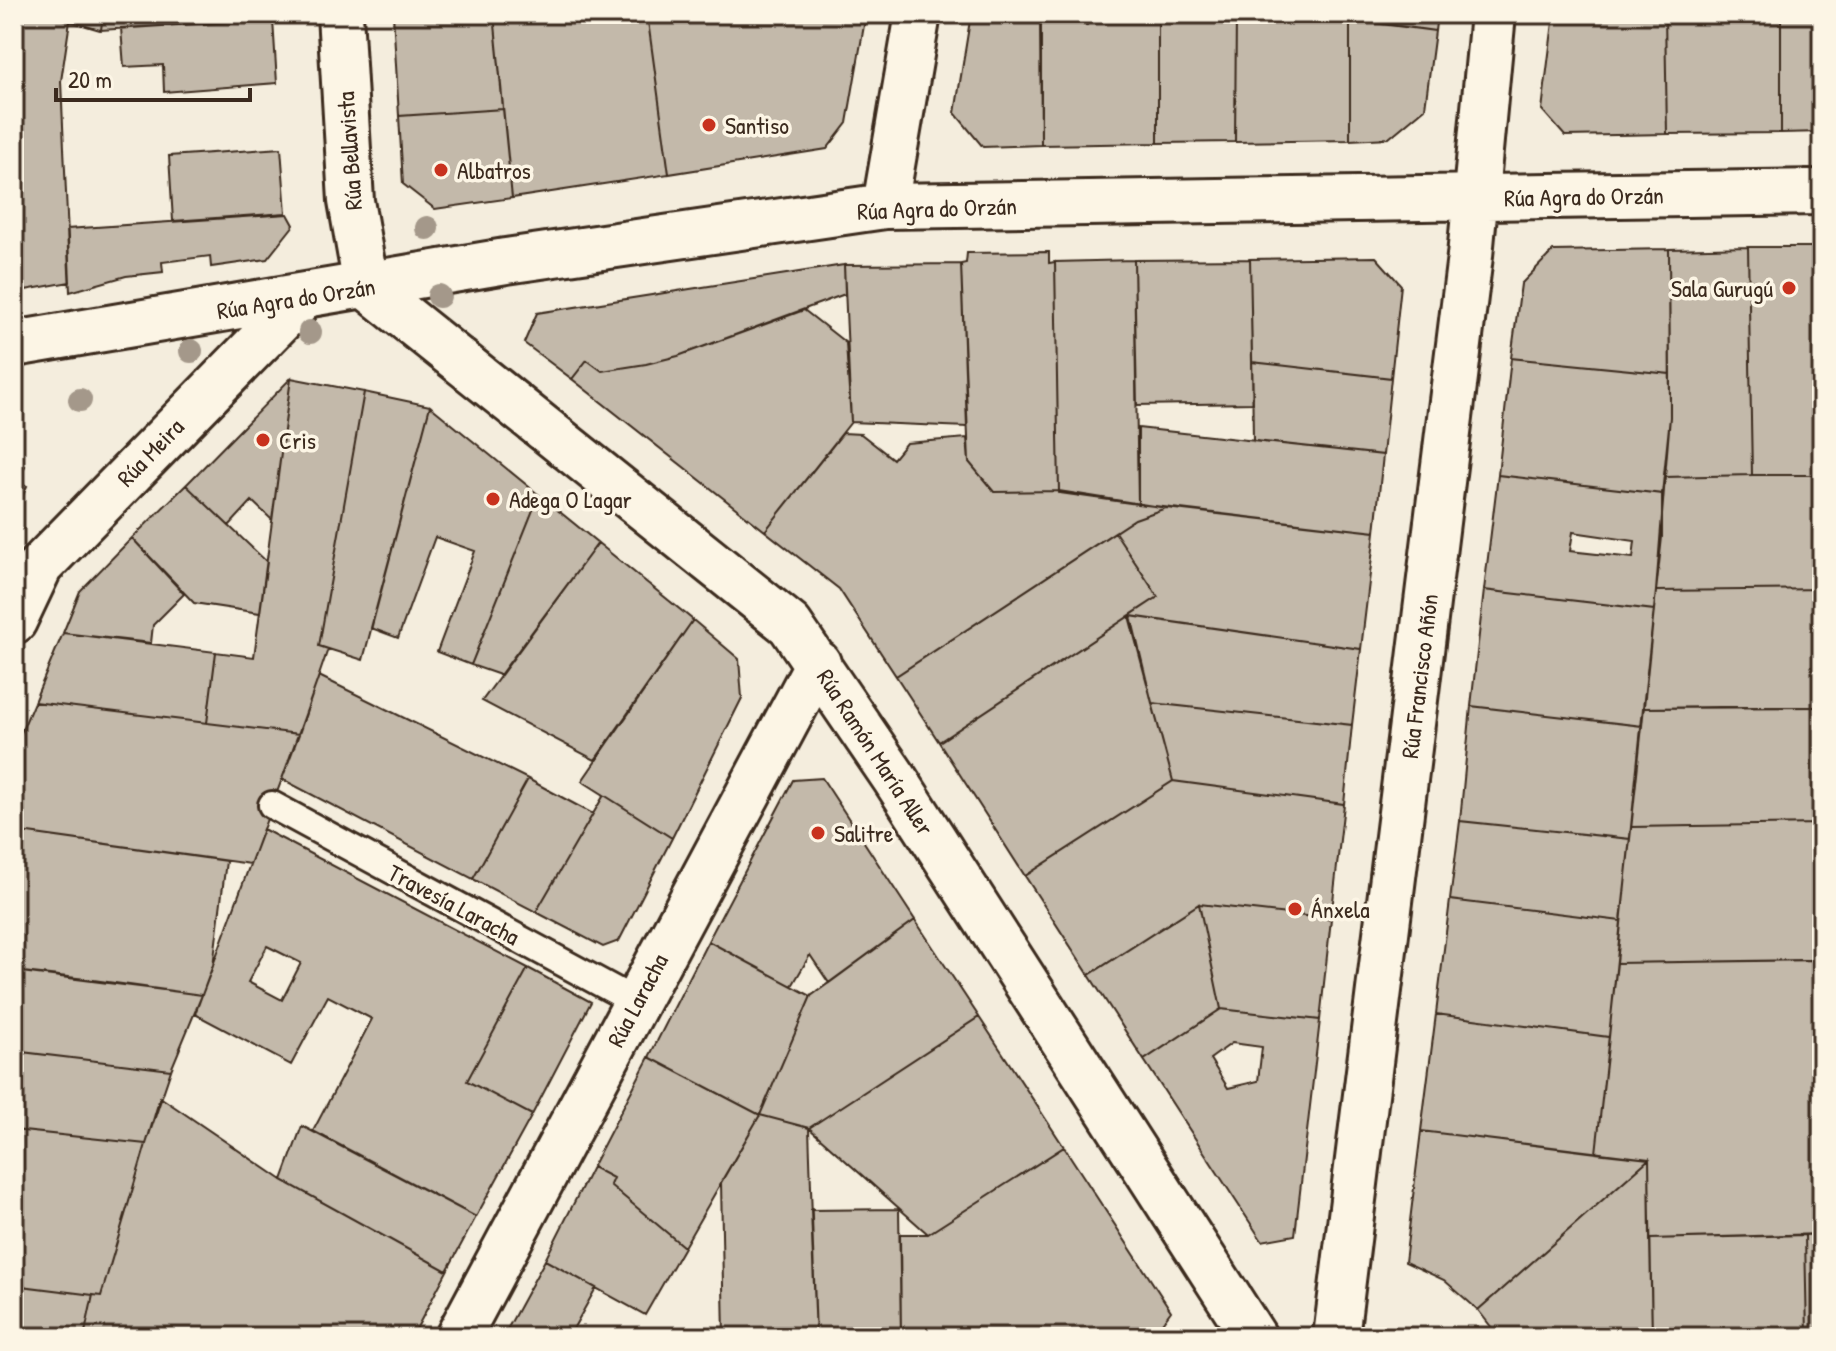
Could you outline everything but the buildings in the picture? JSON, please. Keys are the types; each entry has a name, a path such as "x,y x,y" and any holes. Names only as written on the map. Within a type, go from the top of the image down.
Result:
{"street":[{"name":"Rúa Bellavista","path":"340,14 351,201 366,286"},
{"path":"885,206 918,14"},
{"name":"Rúa Francisco Añón","path":"1336,1337 1477,198 1493,14"},
{"name":"Rúa Agra do Orzán","path":"14,344 506,261 885,206 1822,192"},
{"name":"Rúa Ramón María Aller","path":"366,286 790,625 818,663 1254,1337"},
{"name":"Rúa Meira","path":"14,621 40,566 304,296"},
{"name":"Rúa Laracha","path":"458,1337 818,663"}],"lane":[{"name":"Travesía Laracha","path":"272,805 636,1002"}],"place":[{"name":"Santiso","path":"709,125"},
{"name":"Albatros","path":"441,170"},
{"name":"Sala Gurugú","path":"1789,288"},
{"name":"Cris","path":"263,440"},
{"name":"Adega O Lagar","path":"493,499"},
{"name":"Salitre","path":"818,833"},
{"name":"Ánxela","path":"1295,909"}]}
